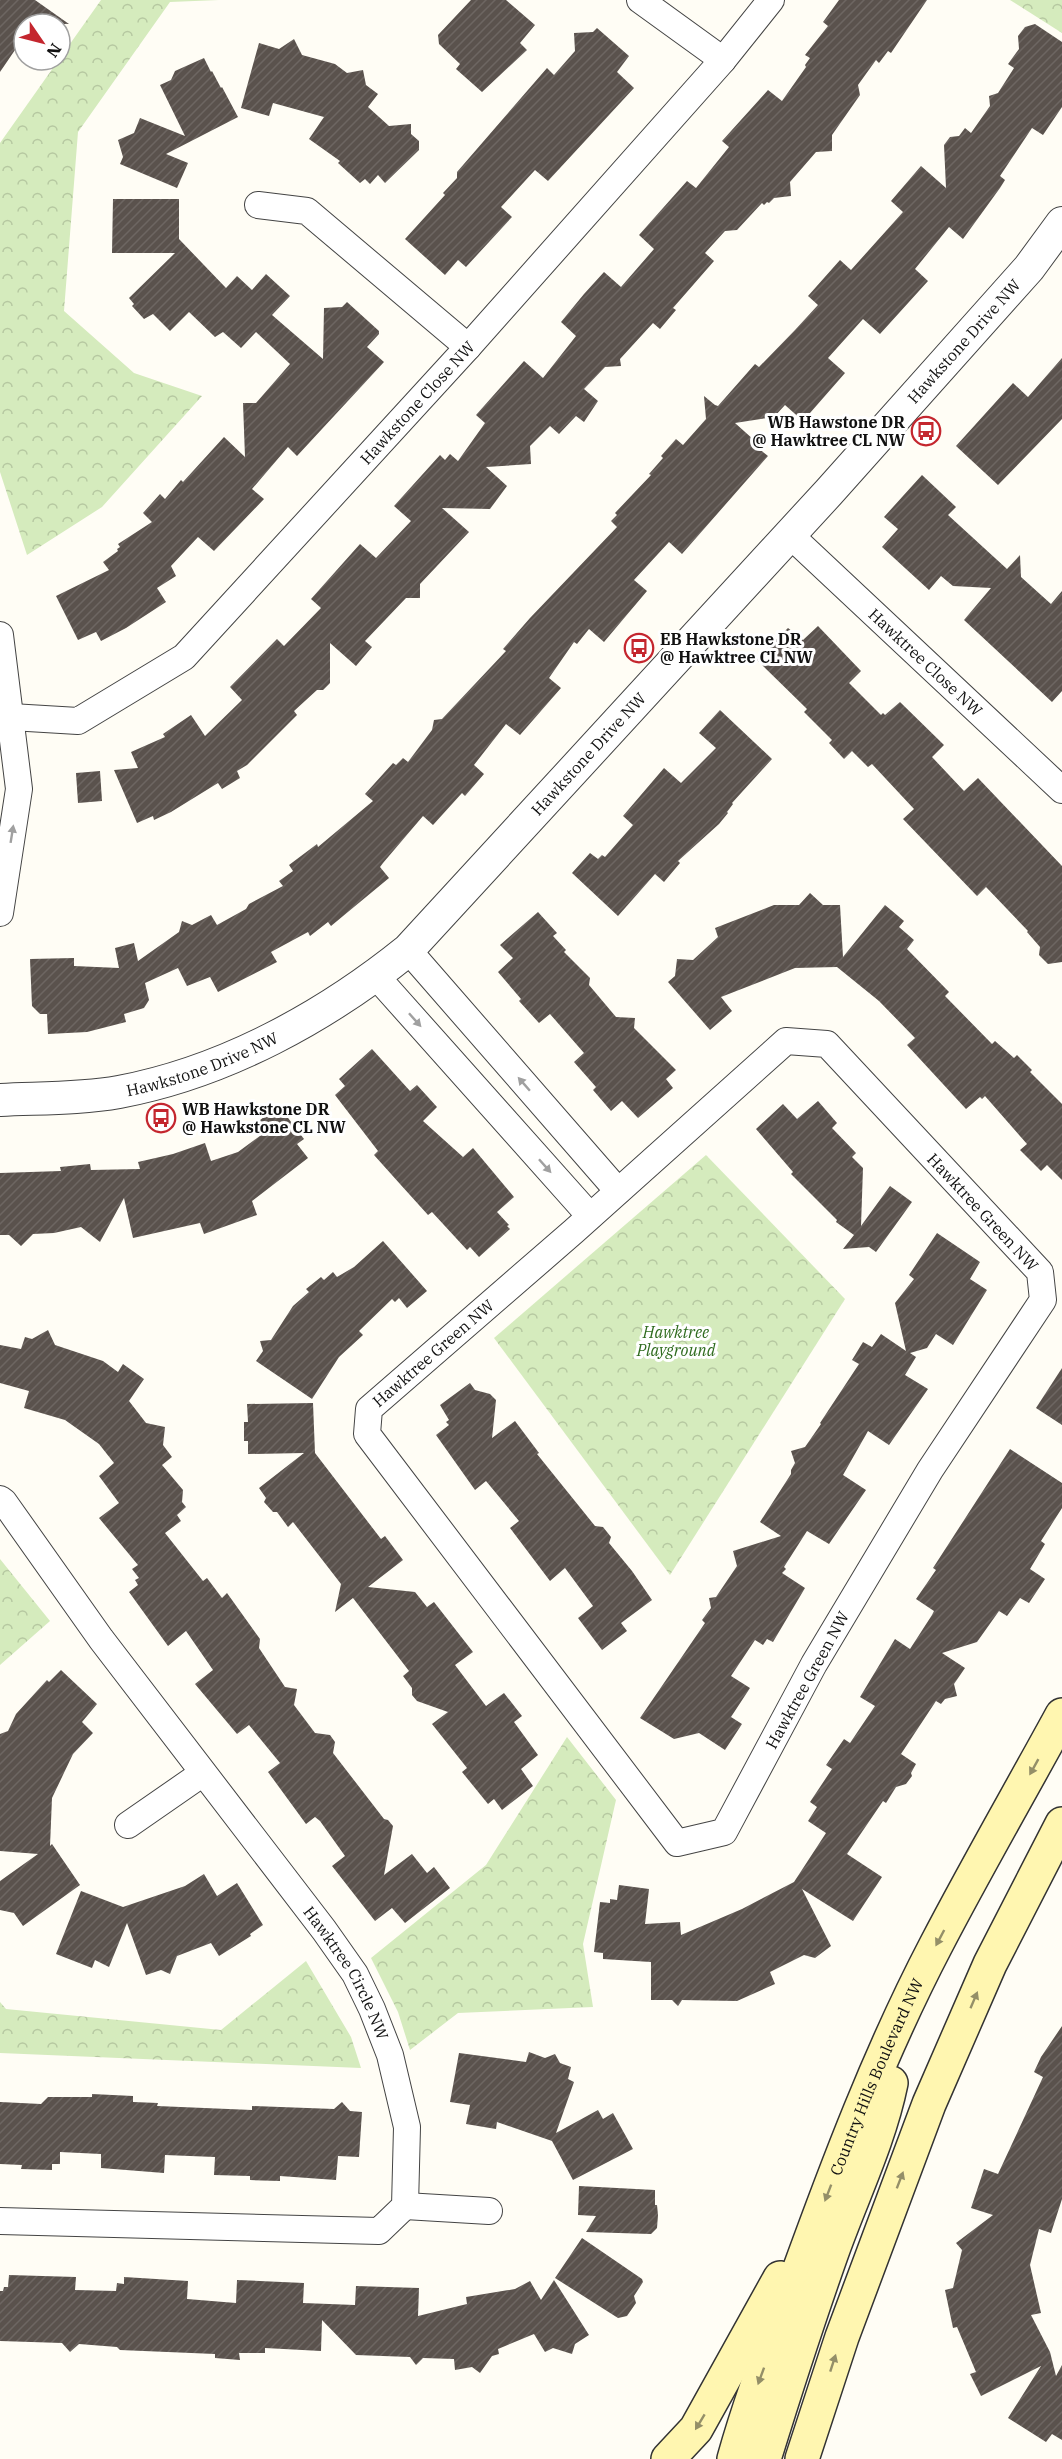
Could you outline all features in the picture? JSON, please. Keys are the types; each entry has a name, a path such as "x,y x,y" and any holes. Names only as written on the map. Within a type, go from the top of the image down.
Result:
{"main road":[{"name":"Country Hills Boulevard NW","path":"734,2459 744,2423 815,2227 907,2004 935,1946 1062,1715"},
{"path":"802,2459 842,2337 929,2104 990,1964 1062,1824"},
{"path":"764,2459 831,2255 885,2111 907,2004"},
{"path":"668,2459 696,2429 736,2360 770,2292 815,2227"}],"street":[{"path":"640,0 723,60"},
{"name":"Hawkstone Close NW","path":"5,724 78,721 184,657 468,347 723,60 771,0"},
{"path":"258,206 307,210 468,347"},
{"name":"Hawkstone Drive NW","path":"0,1100 117,1092 167,1081 278,1036 376,976 408,950 790,535 1029,268 1062,223"},
{"name":"Hawktree Close NW","path":"790,535 1062,789"},
{"path":"0,635 5,724 19,789 0,913"},
{"path":"408,950 618,1191"},
{"path":"376,976 590,1216"},
{"name":"Hawktree Green NW","path":"786,1041 827,1044 1040,1272 1043,1300 930,1470 814,1664 724,1832 677,1843 367,1434 369,1409 590,1216 786,1041"},
{"name":"Hawktree Circle NW","path":"0,1499 101,1639 324,1930 355,1974 390,2055 407,2127 405,2206"},
{"path":"128,1825 203,1773"},
{"path":"0,2221 379,2230 405,2206 489,2211"}],"green space":[{"path":"101,0 219,0 170,2 78,132 64,311 134,373 202,396 102,507 27,555 0,472 0,143 50,72 72,72 72,41"},
{"path":"1010,0 1062,0 1062,33"},
{"name":"Hawktree Playground","path":"706,1155 845,1299 670,1575 494,1338"},
{"path":"0,1559 50,1621 0,1665"},
{"path":"567,1737 616,1800 583,1944 593,2007 458,2013 410,2050 398,2012 371,1958 486,1865"},
{"path":"306,1961 351,2037 361,2068 0,2053 0,2002 6,2009 221,2030"}],"building":[{"path":"0,0 35,0 52,12 12,12 12,54 0,72"},
{"path":"471,0 506,0 535,25 520,43 527,50 482,92 456,69 460,64 439,44 438,35"},
{"path":"839,0 927,0 891,53 888,51 879,63 876,60 858,85 860,95 832,135 832,151 816,152 790,182 791,196 774,198 764,205 762,203 737,230 725,231 705,253 714,261 673,308 676,310 660,329 653,323 620,359 621,366 605,367 584,389 598,401 584,422 576,416 559,434 550,426 530,446 531,464 486,467 507,486 490,509 442,508 469,532 420,584 420,598 406,598 365,641 372,647 356,666 330,643 330,683 323,690 317,690 294,711 297,715 247,765 237,771 240,778 222,789 218,783 171,812 154,820 153,816 137,823 114,770 138,768 131,752 165,737 163,734 191,715 205,736 242,700 230,687 277,639 284,646 321,608 311,599 360,544 376,558 411,521 394,506 440,455 445,460 450,454 458,461 485,423 476,415 524,361 543,378 576,336 561,322 604,272 621,287 654,249 639,235 687,181 696,188 729,147 722,141 768,90 782,101 806,67 810,58 805,55 828,26 823,22"},
{"path":"1035,24 1062,42 1062,107 1043,135 1032,128 1000,176 1005,180 963,239 949,227 915,269 928,281 880,334 863,319 828,358 845,373 803,421 785,405 774,417 735,423 754,440 752,443 768,456 682,554 669,542 634,580 647,591 604,642 589,629 577,644 574,642 549,678 561,688 520,735 506,724 474,765 484,774 465,796 462,793 433,825 423,816 383,863 380,867 389,878 331,926 328,922 310,936 308,932 271,952 277,962 218,992 210,977 187,986 178,968 145,983 149,1000 144,1008 124,1014 126,1022 87,1032 48,1034 47,1014 40,1014 32,1006 30,959 74,958 74,966 119,968 115,948 134,943 138,961 179,932 182,921 192,925 211,915 217,925 246,909 249,904 283,886 279,881 293,871 289,865 317,844 318,847 373,801 365,794 393,763 396,765 403,758 408,762 432,730 434,720 442,719 506,651 503,649 530,618 617,527 611,521 617,515 615,513 651,475 649,474 663,458 661,456 676,439 683,445 706,419 704,396 718,406 755,364 759,367 795,330 818,305 808,296 840,260 851,270 903,212 891,201 921,166 946,188 944,145 950,137 959,136 965,128 971,133 990,106 989,96 998,93 1014,68 1008,64 1019,49 1018,36 1025,27"},
{"path":"597,28 629,56 617,72 634,88 548,181 535,170 501,207 512,217 466,267 458,260 445,275 405,239 445,195 443,193 457,178 457,172 547,68 554,75 575,51 574,33 593,32"},
{"path":"294,39 302,55 335,64 347,73 363,70 366,85 378,94 368,107 389,126 411,124 411,134 419,141 419,150 385,183 378,175 370,184 365,179 360,183 338,163 340,161 309,139 324,117 273,103 269,116 241,108 259,43 279,49"},
{"path":"204,58 238,117 166,154 188,163 177,188 120,164 123,157 118,140 134,133 140,118 185,136 160,85 171,80 175,71"},
{"path":"113,199 179,199 179,239 226,288 237,276 252,290 266,274 290,296 272,315 323,359 324,308 342,307 347,302 379,331 367,347 384,362 297,456 288,447 252,489 264,499 214,551 198,537 171,566 176,576 157,588 166,602 101,641 96,632 78,640 56,596 109,570 103,562 118,551 120,547 118,544 152,522 143,513 160,494 165,499 224,437 245,457 243,403 256,403 290,364 256,332 241,348 223,332 215,337 189,312 170,331 153,314 144,319 132,306 134,304 129,298 175,253 112,253"},
{"path":"1062,358 1062,419 998,485 956,446 1013,383 1028,397"},
{"path":"922,475 956,507 948,515 1007,569 1020,555 1021,577 1051,604 1062,591 1062,691 1052,702 964,620 991,588 953,586 941,576 929,590 882,547 898,529 884,517"},
{"path":"818,626 861,671 849,683 881,715 883,713 885,715 900,702 944,745 932,757 964,791 978,778 1062,866 1062,962 1048,964 1039,955 1040,947 1028,931 986,887 977,896 903,819 914,809 872,764 868,767 852,751 844,759 829,743 832,740 804,712 807,709 756,659 788,628 803,640"},
{"path":"720,710 772,759 732,803 728,813 719,824 678,861 680,863 664,882 655,874 618,916 572,873 590,853 598,859 602,855 605,857 633,825 623,816 664,768 681,783 716,748 699,733"},
{"path":"100,771 102,801 78,803 76,773"},
{"path":"810,893 823,905 840,905 843,957 885,905 904,921 899,927 914,940 907,949 949,992 945,996 992,1044 995,1041 1014,1058 1017,1055 1032,1070 1030,1072 1062,1104 1062,1180 1047,1165 1041,1171 1020,1150 1027,1144 985,1096 982,1099 980,1097 966,1109 907,1045 915,1038 879,1001 837,967 795,968 721,997 732,1011 710,1030 668,982 675,976 677,959 693,960 718,937 715,928 774,905 799,905"},
{"path":"538,912 557,933 553,936 566,950 564,952 590,978 589,985 616,1017 635,1018 634,1028 676,1070 666,1079 673,1088 638,1118 622,1101 611,1111 593,1090 596,1087 574,1062 584,1053 550,1014 539,1023 519,1001 521,999 498,972 513,958 500,945"},
{"path":"372,1049 410,1091 417,1085 437,1107 423,1121 463,1157 473,1148 514,1197 497,1212 510,1229 479,1257 470,1247 467,1250 432,1212 428,1215 374,1155 378,1151 335,1095 345,1086 339,1079"},
{"path":"818,1101 837,1123 832,1128 856,1153 852,1157 863,1168 861,1226 890,1186 912,1202 876,1252 869,1247 843,1249 854,1235 836,1222 837,1220 791,1174 793,1172 756,1129 783,1104 797,1119"},
{"path":"279,1106 304,1139 297,1144 308,1158 252,1201 257,1215 204,1234 200,1223 133,1238 124,1198 100,1242 81,1227 54,1233 33,1234 21,1246 9,1235 0,1235 0,1173 61,1171 60,1167 90,1164 91,1170 140,1169 138,1162 173,1154 205,1143 211,1161 238,1152 264,1133 256,1123"},
{"path":"937,1233 980,1262 970,1279 987,1290 953,1345 936,1334 927,1348 910,1353 916,1357 905,1375 928,1389 889,1445 868,1431 843,1475 866,1490 829,1544 807,1531 784,1567 786,1569 782,1573 805,1588 773,1642 767,1639 763,1645 755,1640 731,1676 750,1688 731,1717 742,1724 725,1750 699,1733 674,1739 640,1718 705,1623 702,1620 711,1608 709,1598 716,1597 737,1566 733,1551 781,1536 760,1522 791,1474 795,1463 791,1451 805,1447 821,1424 859,1364 852,1360 863,1342 872,1347 881,1334 906,1351 895,1303 914,1279 909,1275"},
{"path":"383,1241 427,1291 407,1308 399,1298 395,1302 392,1299 359,1331 363,1335 339,1357 312,1399 256,1361 263,1351 260,1341 271,1340 293,1306 309,1292 306,1289 321,1277 324,1280 333,1272 337,1277 354,1267"},
{"path":"48,1330 55,1345 103,1361 118,1372 123,1364 144,1379 129,1401 146,1423 165,1427 163,1445 172,1457 162,1465 183,1490 182,1502 186,1507 177,1515 181,1521 165,1533 203,1581 207,1578 222,1598 227,1593 260,1639 259,1648 285,1687 297,1689 294,1705 315,1733 330,1735 335,1742 333,1753 384,1819 393,1826 384,1875 412,1854 427,1873 434,1867 450,1888 405,1923 392,1908 375,1921 332,1866 345,1856 320,1821 315,1817 306,1824 268,1772 280,1763 249,1725 237,1734 195,1684 213,1670 186,1631 168,1646 129,1592 138,1585 135,1580 139,1578 132,1569 138,1565 99,1518 119,1503 99,1476 114,1463 99,1444 65,1420 24,1408 29,1391 0,1383 0,1345 21,1349 25,1337 32,1339"},
{"path":"1062,1368 1062,1425 1036,1408"},
{"path":"470,1383 475,1390 490,1394 496,1400 492,1438 515,1421 539,1453 537,1454 595,1526 603,1527 611,1537 609,1543 652,1600 621,1623 627,1631 602,1650 578,1618 593,1606 565,1568 550,1581 510,1528 519,1521 486,1481 475,1490 436,1435 449,1425 446,1422 449,1420 440,1405"},
{"path":"313,1403 315,1453 381,1539 385,1536 403,1560 368,1587 415,1592 427,1607 434,1602 473,1652 455,1665 486,1706 504,1693 522,1716 514,1722 538,1755 521,1769 533,1786 502,1810 494,1799 488,1804 462,1772 467,1768 432,1724 448,1712 417,1701 412,1695 412,1688 403,1676 409,1671 353,1598 335,1612 341,1584 293,1522 288,1527 277,1512 273,1512 264,1502 266,1498 259,1488 304,1453 248,1454 248,1441 244,1441 244,1422 248,1422 247,1404"},
{"path":"1010,1449 1062,1483 1062,1508 1041,1541 1045,1544 1030,1569 1045,1579 1029,1603 1020,1598 1007,1616 999,1611 977,1642 942,1653 965,1668 954,1684 957,1696 945,1699 941,1704 936,1701 901,1754 916,1764 911,1773 912,1776 906,1784 896,1787 886,1803 883,1801 847,1854 882,1877 853,1921 802,1889 831,1946 815,1958 804,1955 770,1972 775,1984 737,2001 682,2000 678,2006 672,2000 651,2000 651,1962 603,1959 603,1953 594,1952 600,1902 610,1903 610,1899 617,1900 619,1885 649,1889 645,1924 680,1922 681,1935 742,1909 794,1882 826,1833 808,1821 817,1807 810,1802 832,1769 826,1765 844,1739 850,1743 875,1706 860,1697 895,1639 910,1649 932,1615 934,1611 916,1599 936,1570 933,1568"},
{"path":"61,1670 97,1704 82,1722 93,1733 73,1754 52,1798 50,1846 52,1844 80,1885 23,1926 14,1913 0,1910 0,1881 38,1854 0,1851 0,1734 8,1731 16,1714 47,1680 49,1682"},
{"path":"204,1874 217,1896 237,1883 263,1925 250,1934 251,1936 219,1956 211,1943 177,1956 170,1974 161,1970 146,1975 127,1923 109,1967 95,1960 92,1968 56,1954 81,1891 123,1907 185,1886"},
{"path":"1062,2026 1062,2199 1051,2233 1039,2229 1030,2265 1041,2313 1031,2315 1050,2352 1056,2376 1062,2365 1062,2440 1052,2434 1046,2442 1008,2418 1041,2366 981,2396 970,2374 976,2372 957,2327 953,2328 945,2290 953,2288 962,2250 956,2243 993,2215 971,2208 984,2169 998,2174 1043,2077 1034,2072 1041,2057"},
{"path":"529,2052 545,2058 555,2054 560,2063 571,2067 568,2079 574,2082 556,2133 598,2110 603,2119 613,2113 633,2149 573,2180 552,2141 497,2122 496,2129 466,2124 470,2105 450,2102 459,2053 526,2062"},
{"path":"92,2094 133,2096 133,2102 158,2103 157,2106 252,2110 252,2106 334,2109 342,2102 350,2111 362,2112 359,2157 338,2156 336,2180 280,2176 280,2181 250,2180 250,2176 214,2175 215,2157 165,2155 164,2173 101,2168 101,2154 60,2152 60,2164 52,2164 52,2170 21,2169 22,2165 0,2164 0,2102 41,2104 48,2097 92,2097"},
{"path":"579,2186 655,2190 657,2228 651,2234 586,2232 596,2216 578,2215"},
{"path":"582,2238 642,2279 643,2282 634,2296 636,2303 627,2316 618,2318 555,2278"},
{"path":"9,2275 76,2277 75,2290 116,2291 117,2283 124,2284 124,2277 188,2281 187,2299 236,2303 237,2280 304,2283 303,2303 355,2305 356,2286 419,2288 418,2316 467,2304 466,2297 515,2289 530,2281 541,2300 554,2280 589,2335 575,2344 572,2354 553,2348 545,2352 534,2334 498,2349 499,2354 492,2356 480,2373 472,2367 455,2370 454,2359 423,2358 416,2365 410,2357 356,2355 322,2320 321,2351 265,2348 265,2353 239,2353 240,2360 215,2358 215,2354 120,2350 117,2347 79,2344 70,2352 62,2343 0,2341 0,2291 8,2287"}],"place":[{"name":"WB Hawstone DR @ Hawktree CL NW","path":"926,431"},
{"name":"EB Hawkstone DR @ Hawktree CL NW","path":"639,648"},
{"name":"WB Hawkstone DR @ Hawkstone CL NW","path":"161,1118"}]}
